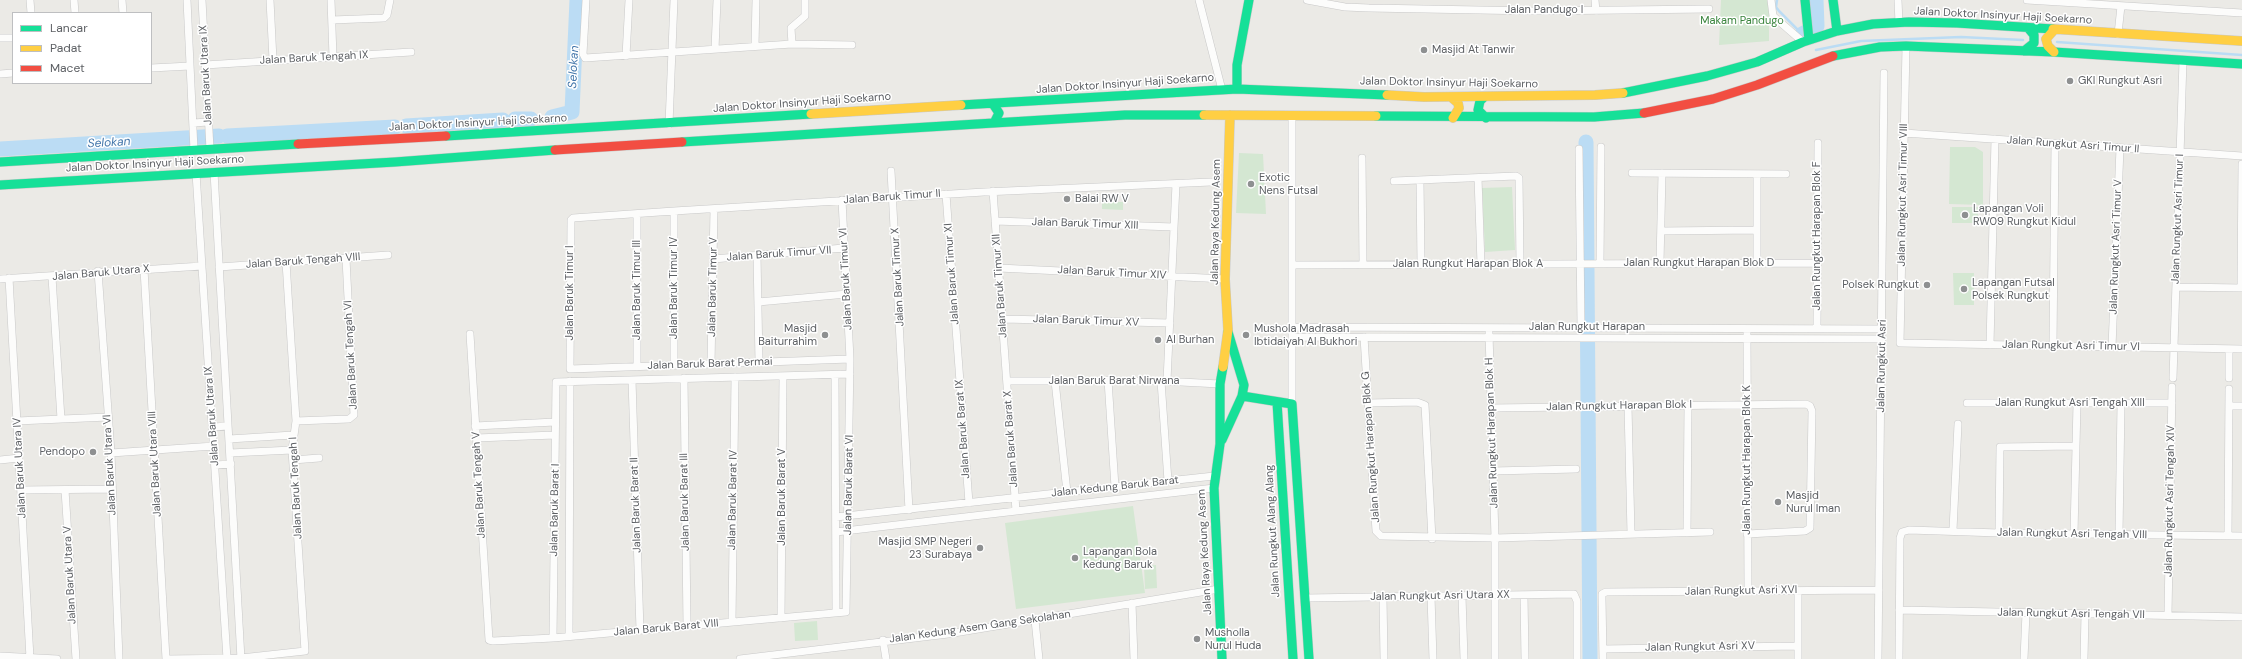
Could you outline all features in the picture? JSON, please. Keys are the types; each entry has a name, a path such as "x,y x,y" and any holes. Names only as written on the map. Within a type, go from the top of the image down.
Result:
{"main road":[{"path":"1237,89 1237,65 1249,0"},
{"path":"1806,0 1807,35"},
{"path":"1833,0 1837,31"},
{"name":"Jalan Doktor Insinyur Haji Soekarno","path":"0,184 395,162 554,150 581,138 669,124 1237,89 1451,97 1595,95 1631,92 1707,76 1757,62 1807,35 1874,24 1957,23 2029,29 2242,41"},
{"path":"2024,51 2034,43 2034,35 2029,29"},
{"path":"2054,30 2050,32 2046,39 2048,46 2054,52"},
{"name":"Jalan Doktor Insinyur Haji Soekarno","path":"0,162 210,145 556,131 581,138 994,123 1126,115 1453,118 1594,117 1674,108 1747,89 1839,54 1872,48 1906,46 2054,52 2242,64"},
{"path":"1451,97 1456,100 1459,108 1453,118"},
{"path":"1484,97 1480,101 1478,110 1480,114 1486,118"},
{"path":"1023,102 1019,105 1017,114 1025,121"},
{"path":"993,104 999,113 994,123"},
{"name":"Jalan Raya Kedung Asem","path":"1222,659 1214,476 1220,444 1220,384 1228,330 1225,279 1224,182 1230,115"},
{"path":"554,150 558,148 562,141 559,133 556,131"},
{"name":"Jalan Raya Kedung Asem","path":"1220,444 1242,396 1242,375 1228,330"},
{"path":"1242,396 1292,404 1310,659"},
{"name":"Jalan Rungkut Alang Alang","path":"1277,402 1293,659"}],"street":[{"path":"30,0 31,12"},
{"path":"74,0 75,12"},
{"path":"122,0 123,12"},
{"name":"Jalan Baruk Utara IX","path":"187,0 194,146"},
{"name":"Jalan Baruk Utara IX","path":"202,0 210,145"},
{"path":"270,0 273,60"},
{"path":"331,0 333,57"},
{"path":"332,20 384,18 388,15 390,0"},
{"path":"586,0 583,54 585,58 792,44 852,45"},
{"path":"626,56 630,0"},
{"path":"669,124 674,0"},
{"path":"715,49 717,0"},
{"path":"755,46 756,0"},
{"path":"792,44 791,28 805,16 805,0"},
{"path":"1198,0 1222,90"},
{"name":"Jalan Pandugo I","path":"1307,0 1345,7 1380,4 1596,11 1709,9"},
{"path":"1596,0 1596,11"},
{"path":"1771,0 1773,16 1807,35"},
{"path":"1898,0 1899,23"},
{"path":"2027,0 2242,13"},
{"path":"2118,34 2121,6"},
{"path":"0,38 12,38"},
{"name":"Jalan Rungkut Asri Timur VIII","path":"1900,343 1906,46"},
{"name":"Jalan Baruk Tengah IX","path":"205,64 411,52"},
{"name":"Jalan Rungkut Asri Timur I","path":"2173,378 2183,60"},
{"name":"Jalan Baruk Utara IX","path":"152,68 190,66"},
{"name":"Jalan Rungkut Asri","path":"1878,659 1884,73"},
{"path":"0,74 12,74"},
{"path":"1292,116 1292,404"},
{"path":"193,123 208,122"},
{"name":"Jalan Rungkut Asri Timur II","path":"1904,133 2242,156"},
{"path":"1990,345 1995,139"},
{"name":"Jalan Rungkut Harapan Blok F","path":"1817,328 1818,143"},
{"path":"2053,346 2055,143"},
{"path":"1597,263 1601,147"},
{"name":"Jalan Rungkut Asri Timur V","path":"2112,347 2120,148"},
{"path":"1579,149 1583,327"},
{"path":"1362,158 1363,264"},
{"path":"2177,287 2241,288 2242,164"},
{"path":"891,171 893,197"},
{"name":"Jalan Baruk Utara IX","path":"214,172 241,658"},
{"name":"Jalan Baruk Utara IX","path":"196,173 227,659"},
{"path":"1632,173 1786,174"},
{"path":"1660,263 1662,173"},
{"path":"1757,174 1757,263"},
{"path":"1394,181 1516,176 1519,178 1520,264"},
{"path":"1478,178 1481,264"},
{"path":"1420,180 1421,264"},
{"name":"Jalan Baruk Timur II","path":"573,218 993,191 1210,182"},
{"path":"1168,481 1164,381 1170,323 1176,184"},
{"name":"Jalan Baruk Timur XII","path":"993,191 1007,381"},
{"name":"Jalan Baruk Timur XI","path":"946,194 957,354"},
{"name":"Jalan Baruk Timur X","path":"893,197 909,510"},
{"name":"Jalan Baruk Timur VI","path":"842,200 850,359"},
{"name":"Jalan Baruk Timur V","path":"711,364 714,209"},
{"name":"Jalan Baruk Timur IV","path":"674,211 674,365"},
{"name":"Jalan Baruk Timur III","path":"636,214 637,367"},
{"name":"Jalan Baruk Timur I","path":"570,369 570,223 573,218"},
{"name":"Jalan Baruk Timur XIII","path":"995,222 1174,227"},
{"path":"1661,231 1757,230"},
{"name":"Jalan Baruk Timur VII","path":"713,259 844,248"},
{"name":"Jalan Baruk Tengah VIII","path":"219,267 388,255"},
{"path":"757,255 759,362"},
{"name":"Jalan Baruk Tengah VI","path":"296,421 349,419 354,415 346,259"},
{"name":"Jalan Baruk Tengah I","path":"241,658 301,652 305,650 292,450 296,421 286,262"},
{"name":"Jalan Rungkut Harapan Blok A","path":"1292,265 1582,263"},
{"name":"Jalan Rungkut Harapan Blok D","path":"1582,263 1817,263"},
{"name":"Jalan Baruk Utara X","path":"0,279 52,277 98,271 202,266"},
{"name":"Jalan Baruk Timur XIV","path":"999,268 1172,275 1225,279"},
{"name":"Jalan Baruk Utara VIII","path":"144,269 167,659"},
{"name":"Jalan Baruk Utara VI","path":"98,271 111,453 119,659"},
{"path":"52,277 61,419"},
{"name":"Jalan Baruk Utara IV","path":"9,278 22,490 30,658"},
{"path":"758,302 847,294"},
{"name":"Jalan Baruk Timur XV","path":"1003,318 1170,323"},
{"name":"Jalan Rungkut Harapan","path":"1292,327 1882,329"},
{"name":"Jalan Rungkut Harapan Blok H","path":"1489,327 1495,538 1495,659"},
{"name":"Jalan Rungkut Harapan Blok K","path":"1747,328 1748,591"},
{"name":"Jalan Baruk Tengah V","path":"470,334 487,636"},
{"name":"Jalan Rungkut Harapan","path":"1292,337 1882,338"},
{"name":"Jalan Rungkut Harapan Blok G","path":"1364,337 1378,535 1432,539 1495,538"},
{"name":"Jalan Rungkut Asri Timur VI","path":"1900,343 2242,349"},
{"path":"2229,349 2229,378"},
{"name":"Jalan Baruk Barat IX","path":"957,354 969,503"},
{"name":"Jalan Baruk Barat Permai","path":"570,369 850,359"},
{"name":"Jalan Baruk Barat VI","path":"848,611 850,359"},
{"name":"Jalan Baruk Barat Permai","path":"556,382 850,374"},
{"name":"Jalan Baruk Barat VI","path":"835,375 836,612"},
{"name":"Jalan Baruk Barat V","path":"781,618 783,376"},
{"name":"Jalan Baruk Barat IV","path":"732,622 735,377"},
{"name":"Jalan Baruk Barat III","path":"684,378 687,625"},
{"name":"Jalan Baruk Barat II","path":"632,380 640,630"},
{"path":"1108,380 1115,487"},
{"name":"Jalan Baruk Barat Nirwana","path":"1007,381 1108,380 1220,384"},
{"name":"Jalan Baruk Barat X","path":"1007,381 1016,498"},
{"path":"1055,381 1067,492"},
{"name":"Jalan Baruk Barat I","path":"554,638 556,382"},
{"name":"Jalan Baruk Barat I","path":"569,636 570,382"},
{"name":"Jalan Rungkut Asri Tengah XIV","path":"2168,616 2171,535 2172,387"},
{"path":"2228,536 2229,390"},
{"path":"1368,403 1417,402 1425,405 1432,539"},
{"name":"Jalan Rungkut Asri Tengah XIII","path":"1968,403 2172,403"},
{"path":"2074,534 2077,403"},
{"name":"Jalan Rungkut Harapan Blok I","path":"1491,408 1806,404 1810,406 1812,411 1810,528 1805,531 1748,534"},
{"path":"2119,534 2121,404"},
{"path":"1687,533 1688,405"},
{"path":"1628,406 1631,534"},
{"path":"2229,406 2242,406"},
{"path":"17,421 108,417"},
{"path":"475,426 555,422"},
{"path":"1953,530 1958,424"},
{"path":"213,427 228,426"},
{"path":"229,439 293,435"},
{"path":"476,438 555,435"},
{"path":"111,453 214,446"},
{"path":"1999,533 2000,447 2076,446"},
{"path":"230,453 292,450"},
{"path":"0,460 19,458"},
{"path":"293,460 319,458"},
{"path":"215,465 230,464"},
{"path":"1493,471 1576,469"},
{"name":"Jalan Kedung Baruk Barat","path":"836,518 1214,476"},
{"path":"22,490 112,488"},
{"name":"Jalan Kedung Baruk Barat","path":"836,532 1214,488"},
{"name":"Jalan Baruk Utara V","path":"65,490 76,659"},
{"path":"1016,498 1016,511"},
{"name":"Jalan Rungkut Asri Tengah VIII","path":"1899,610 1900,538 1902,532 1908,530 1953,530 1999,533 2242,536"},
{"path":"1495,538 1710,532"},
{"name":"Jalan Kedung Asem Gang Sekolahan","path":"740,659 883,640 948,634 1219,589"},
{"name":"Jalan Rungkut Asri XVI","path":"1603,649 1602,594 1606,592 1879,590"},
{"path":"1798,591 1798,659"},
{"name":"Jalan Rungkut Asri Utara XX","path":"1306,598 1574,594 1576,600 1577,659"},
{"path":"1524,595 1525,659"},
{"path":"1431,596 1433,659"},
{"path":"1462,596 1464,659"},
{"path":"1383,597 1384,659"},
{"path":"1132,603 1134,659"},
{"path":"1899,610 1899,659"},
{"name":"Jalan Rungkut Asri Tengah VII","path":"1899,610 2242,617"},
{"name":"Jalan Baruk Barat VIII","path":"487,636 489,640 493,642 554,638 848,611"},
{"path":"2024,659 2026,613"},
{"path":"2084,659 2085,614"},
{"path":"1036,620 1039,659"},
{"path":"883,640 886,659"},
{"name":"Jalan Rungkut Asri XV","path":"1603,649 1798,646"},
{"path":"1603,649 1603,659"},
{"path":"0,656 57,659"},
{"path":"167,659 241,658"}],"green space":[{"name":"Makam Pandugo","path":"1721,0 1769,0 1769,41 1719,45"},
{"path":"1950,147 1975,147 1983,152 1983,205 1949,204"},
{"name":"Exotic Nens Futsal","path":"1239,153 1263,154 1266,214 1236,213"},
{"path":"1512,187 1515,250 1485,252 1482,188"},
{"path":"1102,202 1123,202 1123,210 1102,209"},
{"name":"Lapangan Voli RW09 Rungkut Kidul","path":"1952,207 1978,207 1978,223 1952,223"},
{"name":"Lapangan Futsal Polsek Rungkut","path":"1953,273 1974,273 1974,305 1954,305"},
{"name":"Lapangan Bola Kedung Baruk","path":"1133,506 1145,593 1016,609 1005,523"},
{"path":"1156,565 1157,588 1145,589 1144,566"},
{"path":"817,621 818,640 795,641 794,623"}],"waterway":[{"name":"Selokan","path":"552,117 572,112 577,0"},
{"path":"1777,0 1776,7 1802,34"},
{"path":"1802,34 1817,26 1816,0"},
{"path":"1816,50 1861,41 1961,37 2023,40"},
{"path":"2057,42 2242,55"},
{"name":"Selokan","path":"515,119 531,119"},
{"name":"Selokan","path":"406,126 503,120"},
{"name":"Selokan","path":"227,136 395,127"},
{"name":"Selokan","path":"0,149 219,136"},
{"path":"1586,142 1590,659"}],"tunnel":[{"path":"1211,182 1220,182"}],"traffic: fast":[{"path":"1237,89 1237,65 1249,0"},
{"path":"1805,0 1809,40"},
{"path":"1833,0 1837,31"},
{"path":"1623,93 1707,76 1757,62 1803,42 1837,31 1873,24 1909,22 1957,23 2053,29"},
{"path":"2024,51 2034,43 2034,35 2029,29"},
{"path":"1833,56 1880,47 1906,46 2054,52 2242,64"},
{"path":"961,105 1237,89 1387,95"},
{"path":"1484,97 1480,101 1478,110 1486,118"},
{"path":"993,104 999,113 994,123"},
{"path":"1376,116 1594,117 1644,113"},
{"path":"446,136 811,114"},
{"path":"682,142 1125,115 1204,115"},
{"path":"0,162 298,144"},
{"path":"0,185 395,162 555,150"},
{"path":"1222,440 1242,396 1244,385 1228,332"},
{"path":"1222,659 1214,488 1220,444 1220,384 1223,367"},
{"path":"1242,396 1292,404 1309,659"},
{"path":"1277,402 1293,659"}],"traffic: slow":[{"path":"2053,29 2242,41"},
{"path":"2054,30 2046,39 2048,46 2054,52"},
{"path":"1387,95 1424,97 1595,95 1623,93"},
{"path":"1451,97 1458,103 1459,108 1453,118"},
{"path":"811,114 961,105"},
{"path":"1204,115 1376,116"},
{"path":"1223,367 1228,330 1225,279 1230,115"}],"traffic: jam":[{"path":"1644,113 1713,99 1757,85 1833,56"},
{"path":"298,144 446,136"},
{"path":"555,150 682,142"}],"place":[{"name":"Masjid At Tanwir","path":"1424,50"},
{"name":"GKI Rungkut Asri","path":"2070,81"},
{"name":"Exotic Nens Futsal","path":"1251,184"},
{"name":"Balai RW V","path":"1067,199"},
{"name":"Lapangan Voli RW09 Rungkut Kidul","path":"1965,215"},
{"name":"Polsek Rungkut","path":"1927,285"},
{"name":"Lapangan Futsal Polsek Rungkut","path":"1964,289"},
{"name":"Masjid Baiturrahim","path":"825,335"},
{"name":"Mushola Madrasah Ibtidaiyah Al Bukhori","path":"1246,335"},
{"name":"Al Burhan","path":"1158,340"},
{"name":"Pendopo","path":"93,452"},
{"name":"Masjid Nurul Iman","path":"1778,502"},
{"name":"Masjid SMP Negeri 23 Surabaya","path":"980,548"},
{"name":"Lapangan Bola Kedung Baruk","path":"1075,558"},
{"name":"Musholla Nurul Huda","path":"1197,639"}]}
